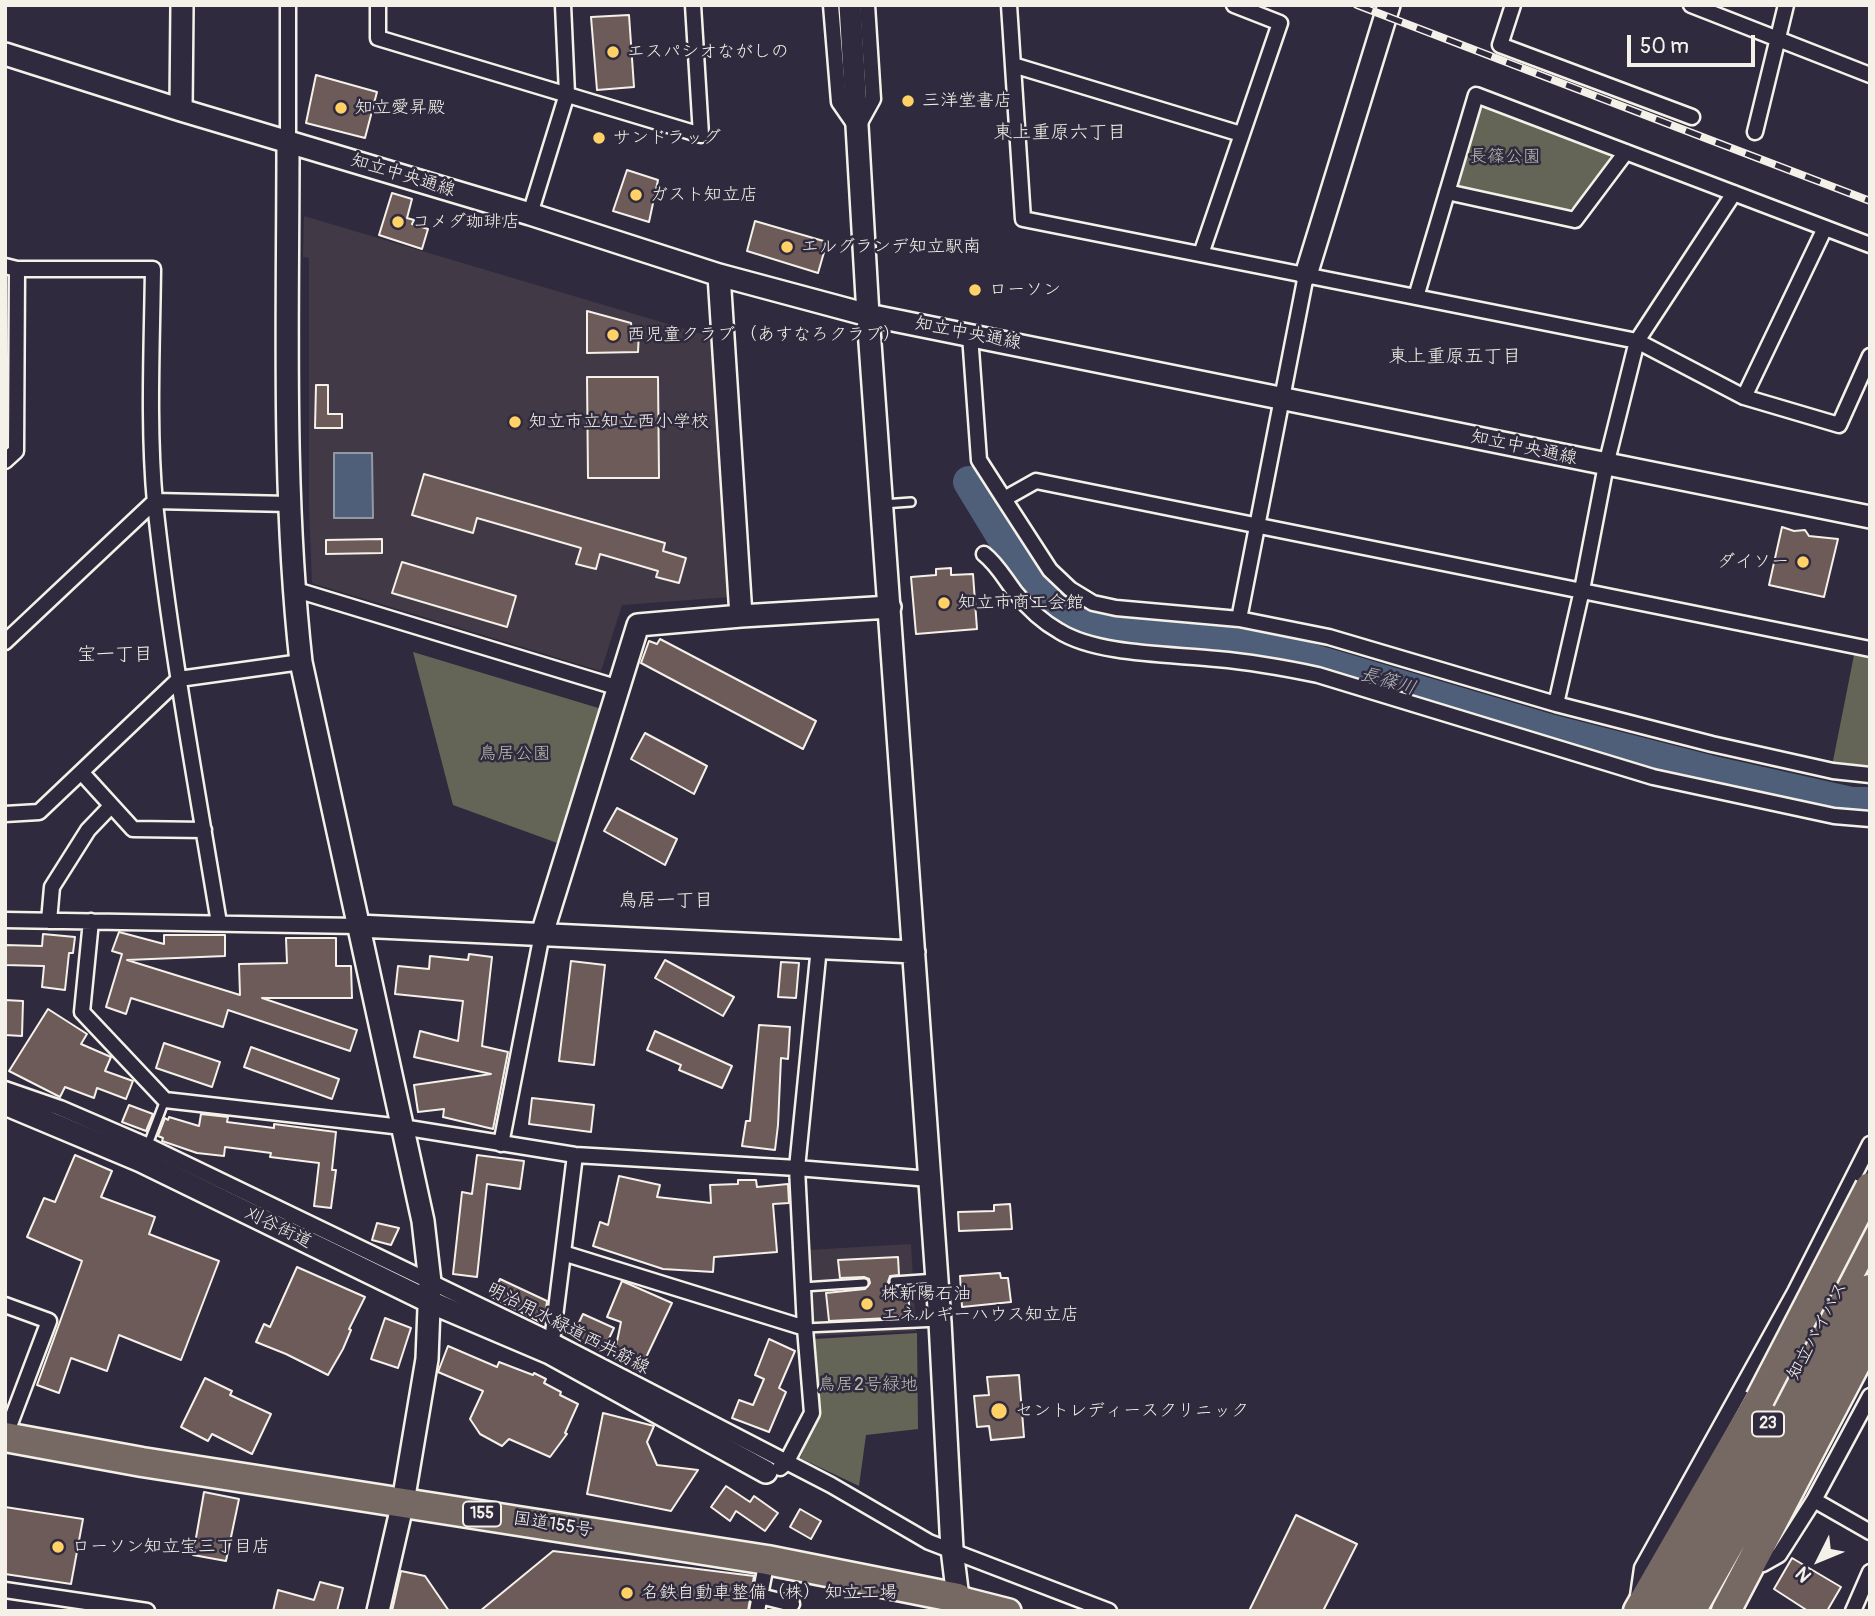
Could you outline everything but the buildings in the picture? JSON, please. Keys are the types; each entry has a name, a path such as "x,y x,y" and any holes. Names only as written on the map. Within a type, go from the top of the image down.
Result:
{"highway":[{"path":"1637,1611 1760,1399 1870,1187"},
{"name":"知立バイパス","path":"1663,1611 1745,1467 1870,1235"},
{"name":"知立バイパス","path":"1692,1611 1870,1289"},
{"path":"1726,1611 1870,1336"},
{"name":"国道155号","path":"5,1437 142,1462 767,1560 963,1605"}],"main road":[{"path":"963,1605 1009,1611"}],"street":[{"path":"181,110 182,5"},
{"path":"288,5 289,504 293,589 302,662 423,1221 430,1292 427,1359 403,1502 378,1611"},
{"path":"378,5 378,38 701,135 693,5"},
{"path":"530,214 567,94 563,5"},
{"path":"831,5 842,30 857,128 940,1322 951,1549 963,1605"},
{"path":"842,30 850,5"},
{"path":"857,128 873,99 867,5"},
{"path":"1009,5 1023,219 1637,341 1744,397 1839,425 1870,356"},
{"path":"1201,254 1280,23 1234,5"},
{"path":"1239,619 1306,275 1389,5"},
{"path":"1513,5 1500,45 1692,117"},
{"path":"1690,5 1870,75"},
{"path":"1755,132 1786,5"},
{"name":"知立中央通線","path":"5,54 181,110 530,214 719,275 868,314 1870,517"},
{"path":"1013,65 1241,134"},
{"path":"1416,297 1476,95 1870,245"},
{"path":"1447,192 1575,220 1626,152"},
{"path":"1556,704 1582,590 1606,465 1637,341 1734,193"},
{"path":"1744,397 1825,228"},
{"path":"5,461 16,451 11,267 153,269 152,404 155,501 179,679 219,923"},
{"path":"719,275 741,615"},
{"path":"970,335 979,460 1050,570 1070,589 1093,603 1116,608 1239,619 1329,637 1556,704 1712,744 1833,771 1870,775"},
{"path":"1004,499 1036,481 1870,649"},
{"path":"5,642 155,501 289,504"},
{"path":"984,554 992,560 1037,617 1060,633 1083,642 1112,649 1221,659 1318,675 1653,776 1834,816 1870,819"},
{"path":"293,589 619,688"},
{"path":"501,1144 542,934 638,625 741,615 890,607"},
{"path":"5,814 39,812 179,679 302,662"},
{"path":"82,773 133,829 204,830"},
{"path":"49,921 51,887 88,830 111,806"},
{"path":"5,920 358,926 914,952"},
{"path":"91,920 82,1012 165,1100 402,1127 575,1154 930,1179"},
{"path":"819,947 797,1168 812,1413 776,1468 831,1485 929,1542 1109,1611"},
{"path":"5,1089 60,1108 144,1153"},
{"name":"刈谷街道","path":"5,1104 144,1153 557,1353 776,1468"},
{"path":"1637,1611 1642,1568 1741,1392 1870,1144"},
{"path":"557,1353 563,1253 575,1154"},
{"path":"1842,1200 1870,1213"},
{"path":"563,1253 805,1328"},
{"path":"5,1305 49,1321 5,1437"},
{"path":"1752,1560 1763,1564 1779,1555 1814,1500 1870,1396"},
{"path":"1814,1500 1870,1532"},
{"path":"767,1560 758,1603 792,1604"},
{"path":"1853,1611 1870,1572"},
{"path":"5,1590 147,1611"}],"lane":[{"path":"883,505 911,502"},
{"path":"144,1153 165,1100"},
{"path":"894,1281 936,1278"},
{"path":"803,1287 864,1283"},
{"path":"805,1328 940,1322"}],"shaded area":[{"name":"知立市立知立西小学校","path":"304,216 715,338 731,597 622,605 601,671 312,583 309,506 309,258 303,257"},
{"name":"株新陽石油 エネルギーハウス知立店","path":"911,1244 916,1331 814,1336 808,1250"}],"green space":[{"name":"長篠公園","path":"1484,107 1609,153 1610,161 1576,206 1568,210 1460,188 1456,183 1478,112"},
{"name":"鳥居公園","path":"413,652 605,710 560,844 453,805"},
{"path":"1854,655 1870,658 1870,768 1832,766"},
{"name":"鳥居2号緑地","path":"917,1333 918,1429 866,1435 859,1486 800,1458 819,1414 814,1339"}],"water":[{"path":"334,453 372,453 373,518 334,518"}],"waterway":[{"name":"長篠川","path":"969,482 1030,582 1065,613 1102,630 1210,640 1293,654 1553,731 1709,771 1852,803 1870,803"}],"railway":[{"path":"1357,5 1870,201"}],"place":[{"name":"エスパシオながしの","path":"613,52"},
{"name":"三洋堂書店","path":"908,101"},
{"name":"知立愛昇殿","path":"341,108"},
{"name":"サンドラッグ","path":"599,138"},
{"name":"ガスト知立店","path":"636,195"},
{"name":"コメダ珈琲店","path":"398,222"},
{"name":"エルグランデ知立駅南","path":"787,247"},
{"name":"ローソン","path":"975,290"},
{"name":"西児童クラブ （あすなろクラブ）","path":"613,335"},
{"name":"知立市立知立西小学校","path":"515,422"},
{"name":"ダイソー","path":"1803,562"},
{"name":"知立市商工会館","path":"944,603"},
{"name":"株新陽石油 エネルギーハウス知立店","path":"867,1304"},
{"name":"セントレディースクリニック","path":"999,1411"},
{"name":"ローソン知立宝三丁目店","path":"58,1547"},
{"name":"名鉄自動車整備（株） 知立工場","path":"627,1593"}],"district":[{"name":"東上重原六丁目","path":"1060,133"},
{"name":"東上重原五丁目","path":"1455,357"},
{"name":"宝一丁目","path":"115,655"},
{"name":"鳥居一丁目","path":"666,901"}]}
